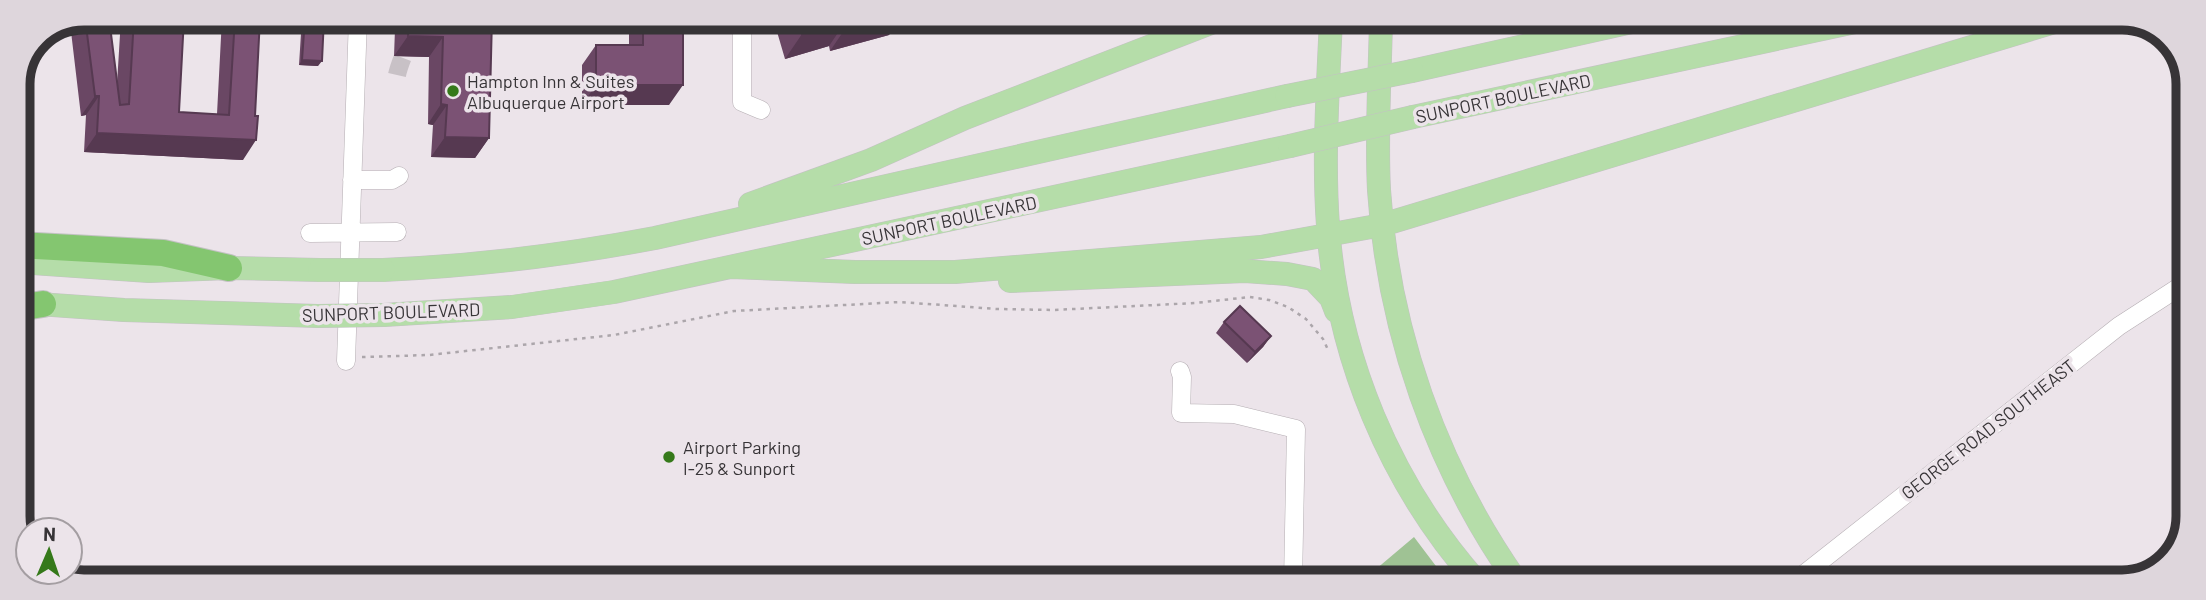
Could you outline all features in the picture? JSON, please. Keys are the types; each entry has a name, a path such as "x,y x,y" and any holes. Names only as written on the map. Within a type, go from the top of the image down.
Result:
{"highway":[{"path":"30,246 163,253 229,268"}],"main road":[{"path":"655,238 871,160 965,118 1193,30"},
{"path":"1331,30 1326,153 1329,234 1346,334"},
{"path":"1381,30 1378,149 1382,225 1396,308 1417,386 1431,424 1461,489 1509,570"},
{"path":"30,263 149,271 229,268 383,270 550,257 655,238 1287,96 1596,30"},
{"name":"SUNPORT BOULEVARD","path":"30,305 318,316 461,311 563,300 731,267 1818,30"},
{"path":"731,267 855,272 956,272 1261,247 1382,225 2028,30"},
{"path":"956,272 1009,282 1245,271 1312,279 1324,288 1331,298 1346,334 1368,403 1401,474 1442,539 1467,570"}],"street":[{"path":"345,359 358,30"},
{"path":"742,30 742,102 761,110"},
{"path":"352,180 392,180 399,176"},
{"path":"310,233 397,232"},
{"name":"GEORGE ROAD SOUTHEAST","path":"1809,570 2119,326 2176,290"},
{"path":"1180,371 1181,412 1234,414 1296,429 1293,570"}],"path":[{"path":"345,359 429,355 614,335 734,311 900,302 1054,310 1195,303 1250,297 1289,307 1306,319 1329,352"}],"shaded area":[{"path":"1414,537 1439,570 1375,570"}],"building":[{"path":"87,30 111,30 120,105 129,104 133,30 183,30 179,112 229,115 234,30 259,30 256,140 97,133 99,96 95,96"},
{"path":"304,30 323,30 322,61 302,60"},
{"path":"408,30 492,30 489,138 445,137 447,105 441,104 443,37 408,36"},
{"path":"643,30 683,30 683,85 596,85 596,45 643,45"},
{"path":"1240,306 1271,336 1255,352 1224,322"}],"tunnel":[{"path":"397,75 406,48 405,30"}],"place":[{"name":"Hampton Inn & Suites Albuquerque Airport","path":"453,91"},
{"name":"Airport Parking I-25 & Sunport","path":"669,457"}]}
